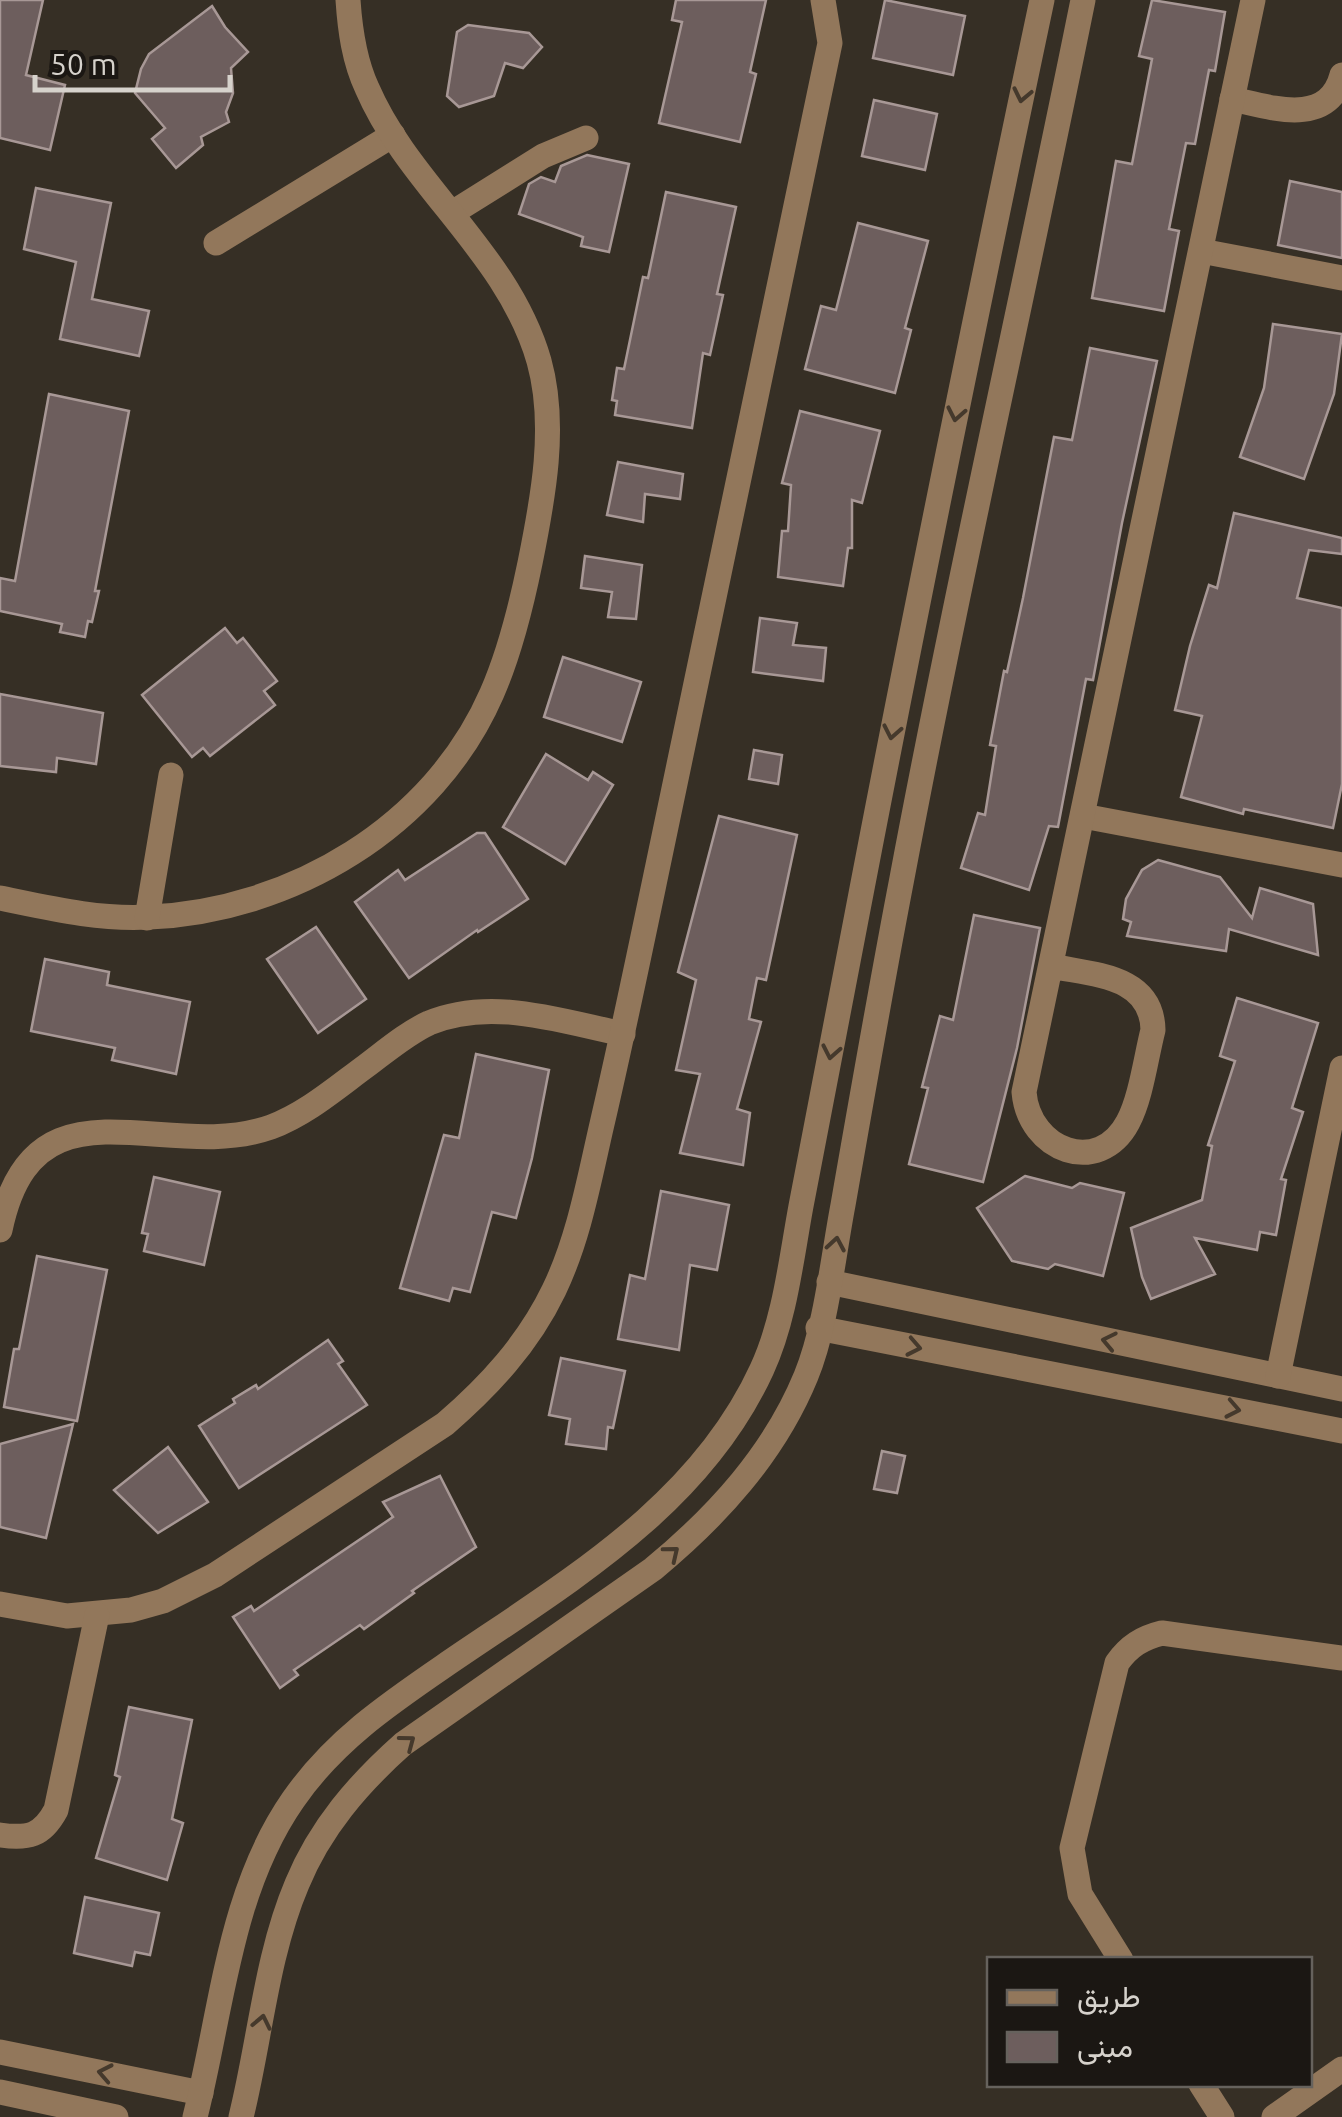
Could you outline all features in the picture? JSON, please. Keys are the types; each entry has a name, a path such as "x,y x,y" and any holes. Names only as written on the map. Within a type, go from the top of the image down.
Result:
{"street":[{"path":"0,898 101,916 148,918 248,902 296,884 342,860 384,831 426,791 462,746 491,696 508,648 538,525 547,414 540,362 521,314 495,270 393,134 366,88 351,37 348,0"},
{"path":"0,1604 67,1616 97,1616 163,1601 215,1575 444,1424 505,1366 553,1292 570,1251 623,1034 830,43 823,0"},
{"path":"0,2052 198,2105 252,1878 290,1804 326,1760 374,1714 639,1528 711,1454 740,1411 764,1364 779,1316 898,703 1045,0 1082,5 902,876 808,1372 786,1418 727,1500 692,1537 653,1569 404,1744 340,1808 296,1885 276,1955 240,2117"},
{"path":"1051,966 1125,982 1144,996 1152,1018 1153,1030 1129,1120 1106,1145 1090,1150 1074,1152 1043,1138 1026,1109 1024,1092 1253,0"},
{"path":"1232,99 1295,112 1309,110 1333,94 1342,75"},
{"path":"216,243 393,134"},
{"path":"452,213 543,156 586,138"},
{"path":"1201,250 1342,278"},
{"path":"148,918 172,775"},
{"path":"1082,816 1342,864"},
{"path":"840,1005 878,1012"},
{"path":"0,1230 10,1190 21,1170 57,1141 102,1132 217,1138 272,1127 297,1115 427,1024 459,1014 492,1010 623,1034"},
{"path":"1278,1376 1342,1068"},
{"path":"828,1282 1342,1389"},
{"path":"818,1328 1342,1430"},
{"path":"0,1835 34,1836 56,1810 97,1616"},
{"path":"1119,1957 1080,1894 1072,1848 1117,1663 1125,1651 1136,1642 1162,1633 1342,1658"},
{"path":"233,1947 276,1955"},
{"path":"1274,2117 1342,2070"},
{"path":"1204,2087 1222,2117"},
{"path":"0,2092 116,2117"}],"building":[{"path":"0,0 43,0 26,75 65,85 50,150 0,138"},
{"path":"676,0 766,0 750,72 756,74 740,142 659,123 682,22 672,20"},
{"path":"885,0 965,16 953,75 873,58"},
{"path":"1152,0 1225,12 1215,71 1209,70 1195,144 1186,143 1169,229 1179,231 1164,311 1092,298 1116,161 1132,164 1152,59 1139,56"},
{"path":"212,6 248,52 231,68 233,93 226,112 229,122 201,137 203,145 176,168 152,139 165,128 135,93 149,54"},
{"path":"468,25 529,33 542,47 523,68 505,63 494,96 459,107 447,96 457,32"},
{"path":"874,100 937,114 925,170 862,156"},
{"path":"587,155 629,164 609,252 581,246 583,237 519,214 529,184 541,177 555,182 561,166"},
{"path":"1290,181 1342,192 1342,258 1278,245"},
{"path":"36,188 111,203 92,299 149,311 139,356 60,339 76,262 24,249"},
{"path":"666,192 736,207 717,294 723,295 710,355 703,353 692,428 615,415 617,401 612,400 617,368 624,369 643,277 648,278"},
{"path":"858,223 928,241 905,328 911,330 895,393 805,369 821,306 836,310"},
{"path":"1273,324 1342,334 1334,394 1304,479 1240,457 1264,388"},
{"path":"1090,348 1157,361 1093,680 1086,679 1058,827 1049,826 1029,890 961,868 978,813 985,815 996,746 990,745 1054,437 1072,440"},
{"path":"49,394 129,411 95,591 99,591 85,637 60,632 62,624 0,611 0,578 15,581"},
{"path":"800,411 880,431 862,503 852,500 852,548 848,548 843,586 778,577 782,531 788,531 791,485 782,483"},
{"path":"618,462 683,474 680,499 645,494 643,522 607,515"},
{"path":"1234,513 1342,538 1342,554 1309,550 1297,598 1342,608 1342,784 1333,828 1244,809 1243,814 1181,797 1202,716 1175,710 1209,585 1217,588"},
{"path":"585,556 642,565 636,619 608,617 612,592 581,588"},
{"path":"760,618 797,623 793,645 826,648 823,681 753,672"},
{"path":"225,628 237,643 243,638 277,681 264,691 275,705 210,756 203,748 192,757 142,695"},
{"path":"563,657 641,682 622,742 544,717"},
{"path":"0,694 103,713 96,764 57,758 56,772 0,766"},
{"path":"754,750 782,755 778,784 749,779"},
{"path":"546,754 588,780 593,772 613,785 565,864 503,827"},
{"path":"719,816 797,835 766,980 757,978 749,1019 761,1022 737,1109 750,1113 743,1165 680,1153 700,1074 676,1070 696,980 678,972"},
{"path":"477,833 485,833 528,899 409,978 355,902 398,870 405,880"},
{"path":"1158,860 1220,877 1252,918 1260,888 1313,904 1318,955 1229,929 1226,951 1127,936 1131,922 1123,919 1126,899 1142,870"},
{"path":"974,915 1040,928 1017,1048 983,1182 909,1164 928,1088 922,1087 940,1016 953,1020"},
{"path":"316,927 366,999 318,1033 267,959"},
{"path":"45,959 109,972 107,985 190,1002 176,1074 112,1060 115,1048 31,1031"},
{"path":"1237,998 1318,1023 1292,1108 1303,1112 1281,1179 1286,1180 1276,1235 1260,1232 1257,1250 1195,1238 1215,1274 1151,1299 1131,1228 1202,1200 1212,1146 1208,1145 1235,1061 1220,1056"},
{"path":"476,1054 549,1070 516,1218 492,1212 470,1292 453,1288 449,1301 400,1288 444,1135 459,1138"},
{"path":"1025,1176 1072,1188 1080,1183 1124,1193 1103,1276 1055,1264 1048,1269 1012,1261 977,1208"},
{"path":"154,1177 220,1192 204,1265 144,1251 148,1234 142,1233"},
{"path":"661,1191 729,1205 717,1270 690,1265 679,1350 618,1339 630,1275 645,1279"},
{"path":"37,1256 107,1270 77,1421 4,1407"},
{"path":"328,1340 343,1361 338,1364 367,1405 239,1488 199,1426 235,1403 233,1399 256,1385 258,1389"},
{"path":"561,1358 625,1371 613,1428 608,1427 606,1449 566,1444 570,1419 549,1415"},
{"path":"73,1424 46,1538 0,1527 0,1444"},
{"path":"168,1447 208,1502 158,1533 114,1490"},
{"path":"882,1451 905,1456 897,1493 874,1489"},
{"path":"440,1476 476,1547 364,1629 360,1625 294,1670 298,1675 280,1688 233,1617 251,1606 254,1611 393,1517 383,1502"},
{"path":"129,1707 192,1720 172,1819 183,1823 167,1880 96,1858 120,1777 115,1775"},
{"path":"85,1897 159,1913 150,1955 135,1952 132,1966 74,1953"}]}
